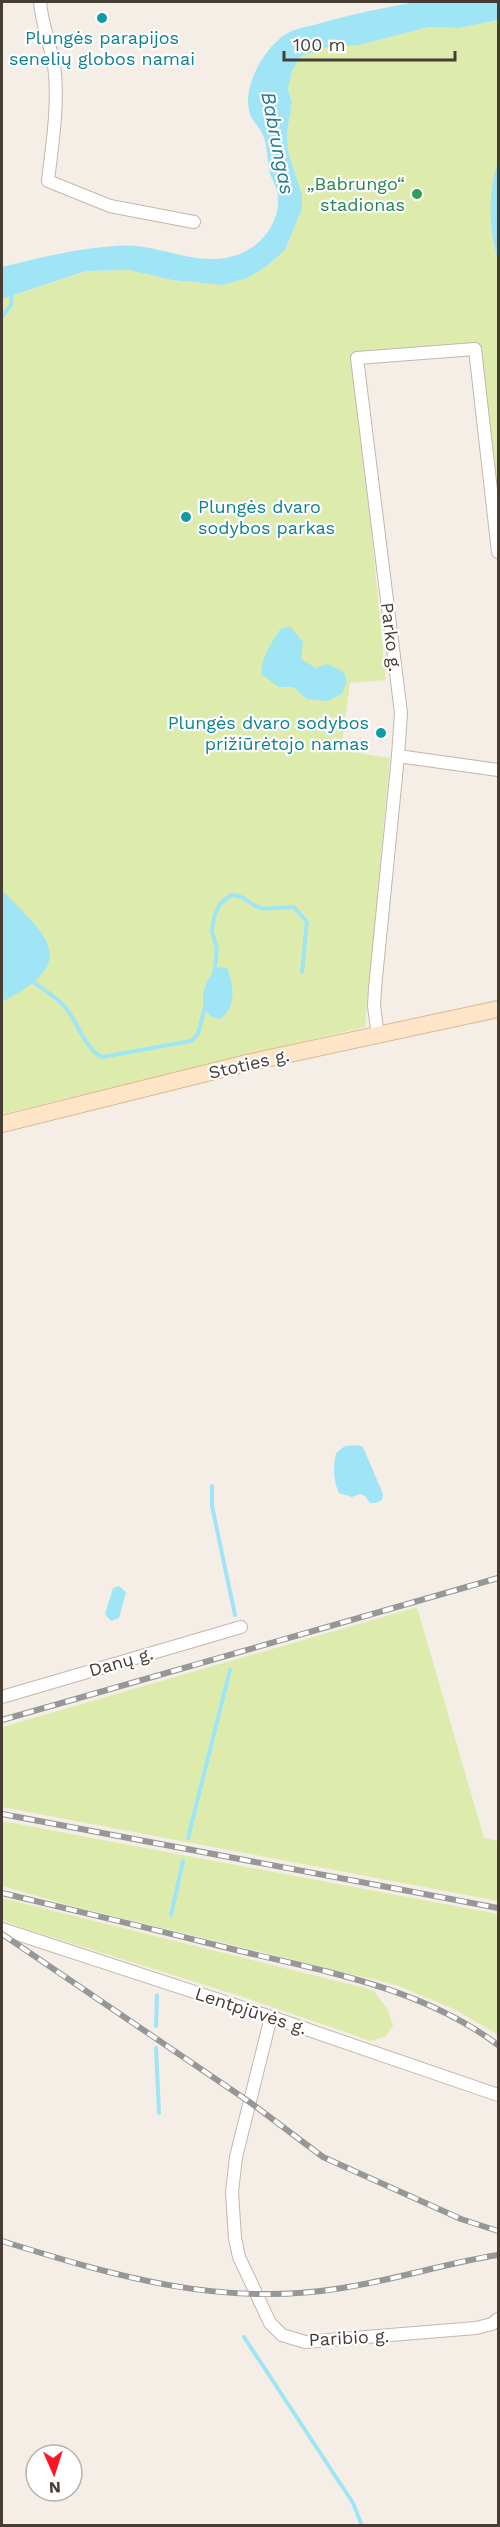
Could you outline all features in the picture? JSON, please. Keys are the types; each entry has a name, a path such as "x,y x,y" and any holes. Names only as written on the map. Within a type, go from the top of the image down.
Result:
{"main road":[{"name":"Stoties g.","path":"2,1124 247,1064 498,1008"}],"street":[{"path":"40,2 55,73 55,123 48,181 110,206 194,222"},
{"name":"Parko g.","path":"378,1036 374,1006 375,988 398,756 400,713 357,358 475,349 498,552"},
{"path":"398,756 498,770"},
{"name":"Danų g.","path":"2,1697 241,1627"},
{"name":"Lentpjūvės g.","path":"2,1929 271,2017 498,2096"},
{"name":"Paribio g.","path":"271,2017 236,2157 232,2192 239,2257 270,2323 282,2336 305,2342 476,2328 492,2324 498,2319"}],"green space":[{"name":"Plungės dvaro sodybos parkas","path":"498,20 498,161 493,185 491,223 498,260 498,551 478,348 354,354 386,680 350,683 341,750 390,758 365,1027 2,1114 2,299 86,271 129,270 172,280 223,285 248,278 266,267 285,250 302,209 302,195 288,151 287,133 292,102 288,90 292,71 300,57 324,48 359,45 429,27 459,28"},
{"path":"417,1607 484,1838 498,1841 498,1901 2,1807 2,1727"},
{"path":"2,1821 498,1914 498,2035 456,2010 396,1985 64,1904 2,1886"},
{"path":"2,1898 373,1990 388,2010 393,2026 386,2036 371,2041 243,1997 23,1928 2,1920"}],"water":[{"name":"Babrungas","path":"416,2 498,2 498,20 459,28 429,27 359,45 324,48 300,57 292,71 288,90 292,102 287,133 288,151 302,195 302,209 285,250 266,267 248,278 223,285 172,280 129,270 86,271 2,299 2,267 52,255 91,248 136,246 208,259 237,255 258,243 273,223 278,207 277,190 270,173 263,134 250,114 248,100 253,77 264,56 280,39 294,30 377,9"},
{"path":"498,161 498,260 492,236 490,210 492,185"},
{"path":"291,627 303,642 301,659 316,668 327,664 344,672 347,681 342,694 327,701 307,699 293,687 279,687 262,675 263,663 271,644 281,628"},
{"path":"2,890 44,936 49,949 49,962 42,975 26,988 2,1002"},
{"path":"220,967 227,968 233,996 229,1009 220,1019 212,1017 206,1011 203,996 209,979"},
{"path":"345,1446 363,1447 383,1494 382,1500 376,1503 370,1503 365,1496 360,1494 352,1497 339,1493 337,1488 334,1473 336,1453"},
{"path":"119,1586 126,1592 119,1618 111,1621 105,1614 113,1588"}],"waterway":[{"path":"2,317 11,305 12,291"},
{"path":"214,975 217,948 212,932 214,917 220,904 231,895 261,908 294,907 307,922 302,972"},
{"path":"31,980 65,1007 86,1042 102,1057 191,1041 198,1034 205,1007"},
{"path":"212,1486 212,1506 235,1615"},
{"path":"188,1838 230,1670"},
{"path":"171,1915 183,1861"},
{"path":"156,2026 157,1995"},
{"path":"156,2048 159,2113"},
{"path":"244,2337 353,2503 362,2526"}],"railway":[{"path":"2,1720 498,1578"},
{"path":"2,1814 498,1908"},
{"path":"2,1893 374,1985 439,2010 498,2045"},
{"path":"2,1934 251,2103 323,2157 461,2219 498,2231"},
{"path":"2,2241 127,2277 211,2291 254,2294 298,2293 342,2288 498,2255"}],"place":[{"name":"Plungės parapijos senelių globos namai","path":"102,18"},
{"name":"„Babrungo“ stadionas","path":"417,194"},
{"name":"Plungės dvaro sodybos parkas","path":"186,517"},
{"name":"Plungės dvaro sodybos prižiūrėtojo namas","path":"381,733"}]}
